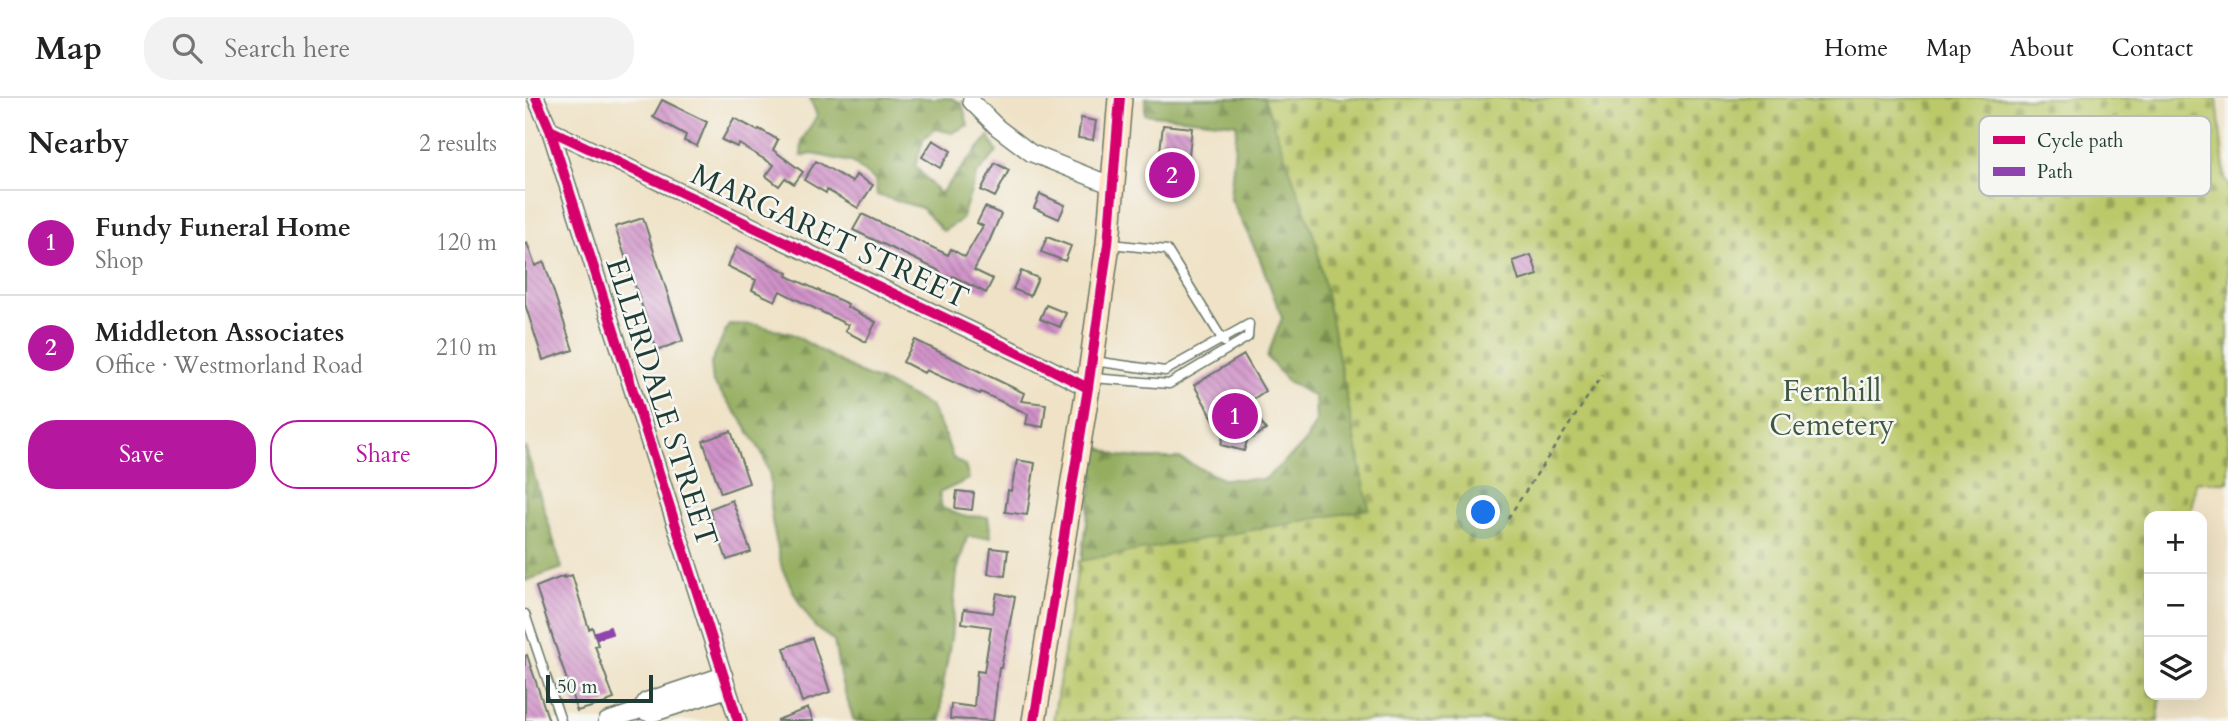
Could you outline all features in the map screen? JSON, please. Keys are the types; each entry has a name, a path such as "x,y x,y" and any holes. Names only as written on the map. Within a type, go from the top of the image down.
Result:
{"street":[{"name":"ELLERDALE STREET","path":"537,98 550,130 739,721"},
{"path":"1034,721 1108,244 1120,98"},
{"path":"971,101 998,128 1031,153 1113,186"},
{"name":"MARGARET STREET","path":"550,130 1019,353 1089,376"},
{"path":"607,721 636,714 646,701 726,682"}],"lane":[{"path":"1108,244 1167,250 1229,349"},
{"path":"1249,324 1248,337 1169,384 1089,376 1165,371 1249,324"},
{"path":"525,614 561,721"}],"path":[{"path":"1509,518 1602,376"}],"green space":[{"path":"810,98 951,98 962,103 968,125 952,133 936,129 924,138 915,166 940,194 989,136 997,152 977,174 961,220 943,231 922,208 877,195 875,180 851,162 813,154 801,156 802,140 817,116"},
{"path":"1145,98 1314,98 1457,537 1068,665 1097,446 1118,456 1179,458 1222,479 1265,479 1303,445 1316,422 1315,397 1286,380 1267,357 1282,318 1259,257 1230,197 1237,124 1145,114"},
{"name":"Fernhill Cemetery","path":"1264,98 2217,98 2225,180 2228,185 2228,482 2196,482 2191,511 2144,511 2144,700 2160,700 2158,721 1053,721 1079,561 1369,509 1315,239"},
{"path":"729,324 757,325 792,334 860,373 930,406 953,458 965,466 969,479 939,493 942,508 962,516 988,517 991,537 967,537 957,571 951,638 942,691 941,721 854,721 841,680 834,641 815,627 782,569 772,521 770,476 762,453 741,419 713,383 711,363"},
{"path":"525,446 562,568 525,581"}],"building":[{"path":"662,100 707,122 697,146 684,141 686,135 653,117"},
{"path":"734,118 778,140 773,150 803,172 794,184 785,178 779,186 766,176 774,165 739,144 737,147 722,140"},
{"path":"1081,118 1096,121 1093,140 1078,138"},
{"path":"1163,125 1192,128 1185,189 1156,186"},
{"path":"933,140 951,151 940,168 922,157"},
{"path":"816,161 852,182 856,175 873,185 858,208 804,180"},
{"path":"995,163 1009,170 995,197 981,190"},
{"path":"1040,194 1065,205 1059,219 1034,208"},
{"path":"985,207 1001,214 974,270 993,279 986,293 953,276 951,279 940,271 853,230 862,214 948,255 951,249 965,257 983,226 977,223"},
{"path":"643,218 683,341 657,350 615,227"},
{"path":"1047,237 1071,246 1065,261 1041,252"},
{"path":"527,243 535,266 544,262 573,350 543,360 525,304"},
{"path":"737,247 788,273 787,276 848,304 847,307 876,322 866,342 845,331 848,325 780,291 775,301 752,290 756,280 727,266"},
{"path":"1531,255 1538,275 1519,281 1513,261"},
{"path":"1021,271 1038,278 1030,296 1013,289"},
{"path":"1046,305 1066,313 1060,327 1040,319"},
{"path":"915,340 1024,393 1021,401 1046,404 1043,427 1026,424 1028,414 981,392 980,394 926,370 924,373 903,362"},
{"path":"1244,355 1265,391 1249,402 1266,430 1247,441 1244,451 1221,445 1223,436 1194,385"},
{"path":"731,431 749,483 721,493 703,441"},
{"path":"1017,460 1035,463 1027,515 1005,512"},
{"path":"957,491 974,493 972,510 955,508"},
{"path":"732,500 751,552 727,560 709,509"},
{"path":"991,548 1008,550 1005,576 988,574"},
{"path":"572,575 589,629 592,627 598,645 595,646 614,699 577,711 536,587"},
{"path":"997,593 1015,597 999,668 993,721 950,719 951,704 974,707 977,671 984,672 991,627 962,623 964,609 993,613"},
{"path":"812,638 830,692 802,702 784,648"},
{"path":"527,655 549,721 525,721"},
{"path":"808,708 813,721 777,721 777,720"}],"marked path":[{"path":"595,636 612,630"}],"cycle path":[{"path":"536,98 550,130 738,721"},
{"path":"1034,721 1088,388 1108,244 1120,98"},
{"path":"550,130 1088,388"}],"place":[{"name":"Middleton Associates","path":"1172,175"},
{"name":"Fundy Funeral Home","path":"1235,416"}]}
